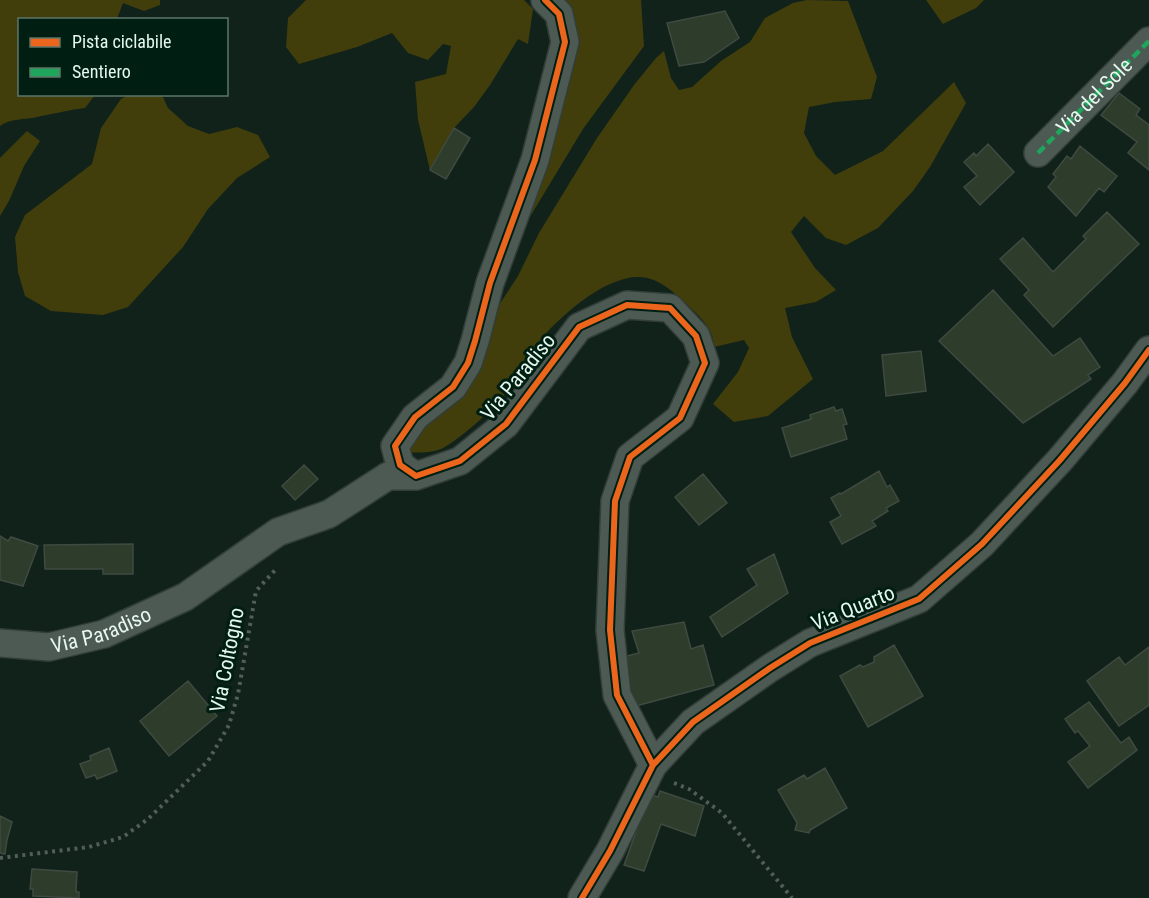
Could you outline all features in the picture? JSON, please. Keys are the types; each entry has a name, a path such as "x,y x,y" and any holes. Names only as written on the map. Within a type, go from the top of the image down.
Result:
{"street":[{"path":"416,476 400,465 395,446 415,417 453,387 468,363 490,283 535,160 565,42 559,14 545,0"},
{"name":"Via del Sole","path":"1038,153 1149,41"},
{"name":"Via Paradiso","path":"0,643 49,647 104,634 186,597 278,532 329,514 388,476 416,476 460,461 506,424 579,327 627,305 670,308 696,336 705,363 680,418 630,457 615,501 610,630 617,695 653,765"},
{"name":"Via Quarto","path":"582,898 610,851 653,765 693,722 770,668 810,644 919,599 982,544 1060,460 1125,383 1149,350"}],"path":[{"path":"641,789 673,783 689,789 722,813 792,898"}],"shaded area":[{"path":"0,0 160,0 160,5 144,11 123,3 117,18 18,18 18,96 94,96 85,108 13,120 0,126"},
{"path":"306,0 524,0 533,9 528,44 518,39 490,85 474,107 454,128 430,170 418,120 415,82 446,74 451,46 443,44 428,60 408,53 392,33 357,47 299,64 286,47 288,18"},
{"path":"559,0 641,0 644,46 583,129 525,225"},
{"path":"807,0 848,1 877,77 871,99 809,107 804,133 816,156 835,175 883,151 954,82 966,103 930,167 913,191 878,228 846,245 826,238 804,216 791,232 815,268 836,290 816,302 785,308 792,337 813,379 768,416 734,422 713,404 738,372 749,348 744,340 714,347 708,327 673,292 656,281 642,277 628,278 598,290 571,309 538,344 501,399 466,432 441,449 409,452 407,445 518,276 539,233 597,138 656,58 664,51 671,78 679,90 692,87 721,61 750,42 765,18 793,3"},
{"path":"926,0 984,0 976,8 943,24"},
{"path":"126,96 162,96 168,108 188,126 209,134 237,127 258,135 270,157 237,178 208,209 183,247 128,307 103,315 51,311 25,296 18,272 15,237 25,215 92,164 101,128 121,99"},
{"path":"27,131 40,141 24,166 0,216 0,158"}],"building":[{"path":"725,11 739,38 704,62 679,66 667,23"},
{"path":"1119,93 1140,109 1136,115 1149,125 1149,170 1128,153 1137,142 1101,115"},
{"path":"454,128 470,138 446,179 430,170"},
{"path":"988,144 1014,172 980,205 964,187 977,176 964,162 974,153 976,156"},
{"path":"1080,146 1117,176 1104,192 1099,188 1076,216 1048,187 1056,177 1053,174 1067,156 1071,159"},
{"path":"1107,212 1139,244 1053,327 1024,295 1029,290 1000,259 1023,238 1053,272 1086,239 1083,236"},
{"path":"993,290 1053,356 1080,338 1100,367 1088,375 1091,379 1023,423 939,341"},
{"path":"921,351 926,391 886,396 882,355"},
{"path":"834,407 836,411 842,409 847,424 843,425 847,439 791,457 782,428 811,419 810,415"},
{"path":"304,465 318,479 295,500 282,486"},
{"path":"879,471 887,487 890,485 899,501 886,508 888,511 872,521 876,526 842,544 830,522 841,516 831,498"},
{"path":"703,474 727,503 699,525 675,497"},
{"path":"0,536 8,541 11,537 38,546 23,586 0,580"},
{"path":"133,544 133,574 103,574 103,569 45,569 44,545"},
{"path":"774,554 788,593 722,637 710,617 757,585 747,569"},
{"path":"684,622 691,649 703,645 714,685 632,707 619,658 639,653 632,631"},
{"path":"894,645 923,696 868,727 840,676 860,665 863,667 874,662 874,657"},
{"path":"1149,647 1149,705 1119,726 1087,681 1119,657 1125,665"},
{"path":"188,681 217,716 169,756 140,721"},
{"path":"1089,702 1121,743 1129,737 1137,750 1088,788 1068,762 1090,746 1078,731 1075,733 1065,719"},
{"path":"109,748 117,771 97,779 95,775 86,778 80,764 91,760 90,756"},
{"path":"825,768 847,808 810,830 809,833 795,830 797,823 778,790 804,775 807,779"},
{"path":"660,791 704,806 695,836 661,824 644,871 624,865 648,799 652,795 658,797"},
{"path":"0,816 12,822 5,854 0,853"},
{"path":"32,869 77,872 76,892 79,892 79,898 33,896 33,889 30,889"}],"marked path":[{"path":"1038,153 1149,41"}],"cycle path":[{"path":"545,0 559,14 565,42 535,160 490,283 468,363 453,387 415,417 395,446 400,465 416,476 460,461 506,424 579,327 627,305 670,308 696,336 705,363 680,418 630,457 615,501 610,630 617,695 653,765"},
{"path":"582,898 610,851 653,765 693,722 810,643 919,599 982,544 1060,460 1125,383 1149,350"}]}
